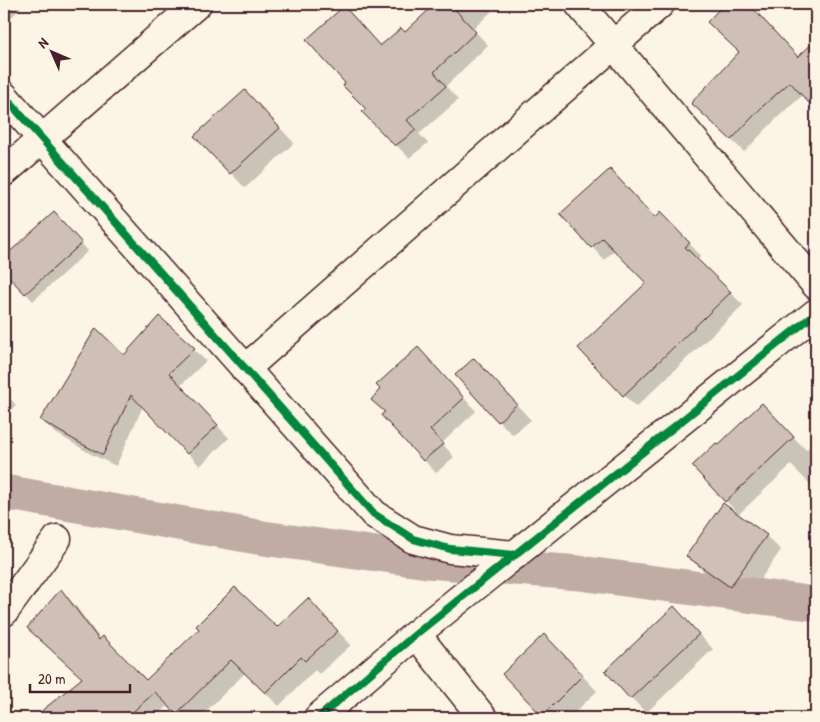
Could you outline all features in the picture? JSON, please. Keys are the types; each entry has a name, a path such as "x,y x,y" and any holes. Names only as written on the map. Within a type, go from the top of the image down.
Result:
{"street":[{"path":"4,172 197,4"},
{"path":"579,4 816,285"},
{"path":"245,369 660,4"},
{"path":"4,96 374,514 414,539 450,549 512,558"},
{"path":"318,718 416,634 816,313"},
{"path":"4,612 57,539"},
{"path":"416,634 483,718"}],"building":[{"path":"435,4 450,4 476,32 434,72 446,86 407,120 416,130 395,146 362,112 366,109 343,86 345,83 306,40 344,6 380,46 401,28 405,32"},
{"path":"724,4 749,4 798,57 816,40 816,111 790,82 763,106 731,140 691,103 739,52 707,22"},
{"path":"245,90 280,128 230,174 194,136"},
{"path":"610,169 655,218 660,212 690,243 685,247 731,292 623,396 578,348 646,283 602,238 591,248 560,214"},
{"path":"54,212 82,243 25,294 4,272 4,257"},
{"path":"159,316 195,348 169,373 218,425 187,454 131,395 103,455 40,420 96,328 124,355"},
{"path":"418,347 464,398 430,430 443,444 423,461 381,415 385,412 371,400 380,389 376,385"},
{"path":"474,358 517,404 498,422 455,375"},
{"path":"762,403 794,437 725,502 692,466 716,443 718,445"},
{"path":"723,503 767,535 730,587 686,556"},
{"path":"235,587 277,627 308,598 338,631 305,661 301,657 265,693 231,660 176,714 155,692 126,718 33,718 82,678 27,628 61,589 99,640 103,636 146,680 199,629 196,626"},
{"path":"674,606 699,634 630,699 605,671"},
{"path":"544,634 583,675 542,716 502,674"}],"waterway":[{"path":"4,492 263,538 427,561 579,573 816,604"}],"cycle path":[{"path":"4,96 374,514 413,539 450,549 515,555"},
{"path":"318,718 416,634 816,313"}]}
